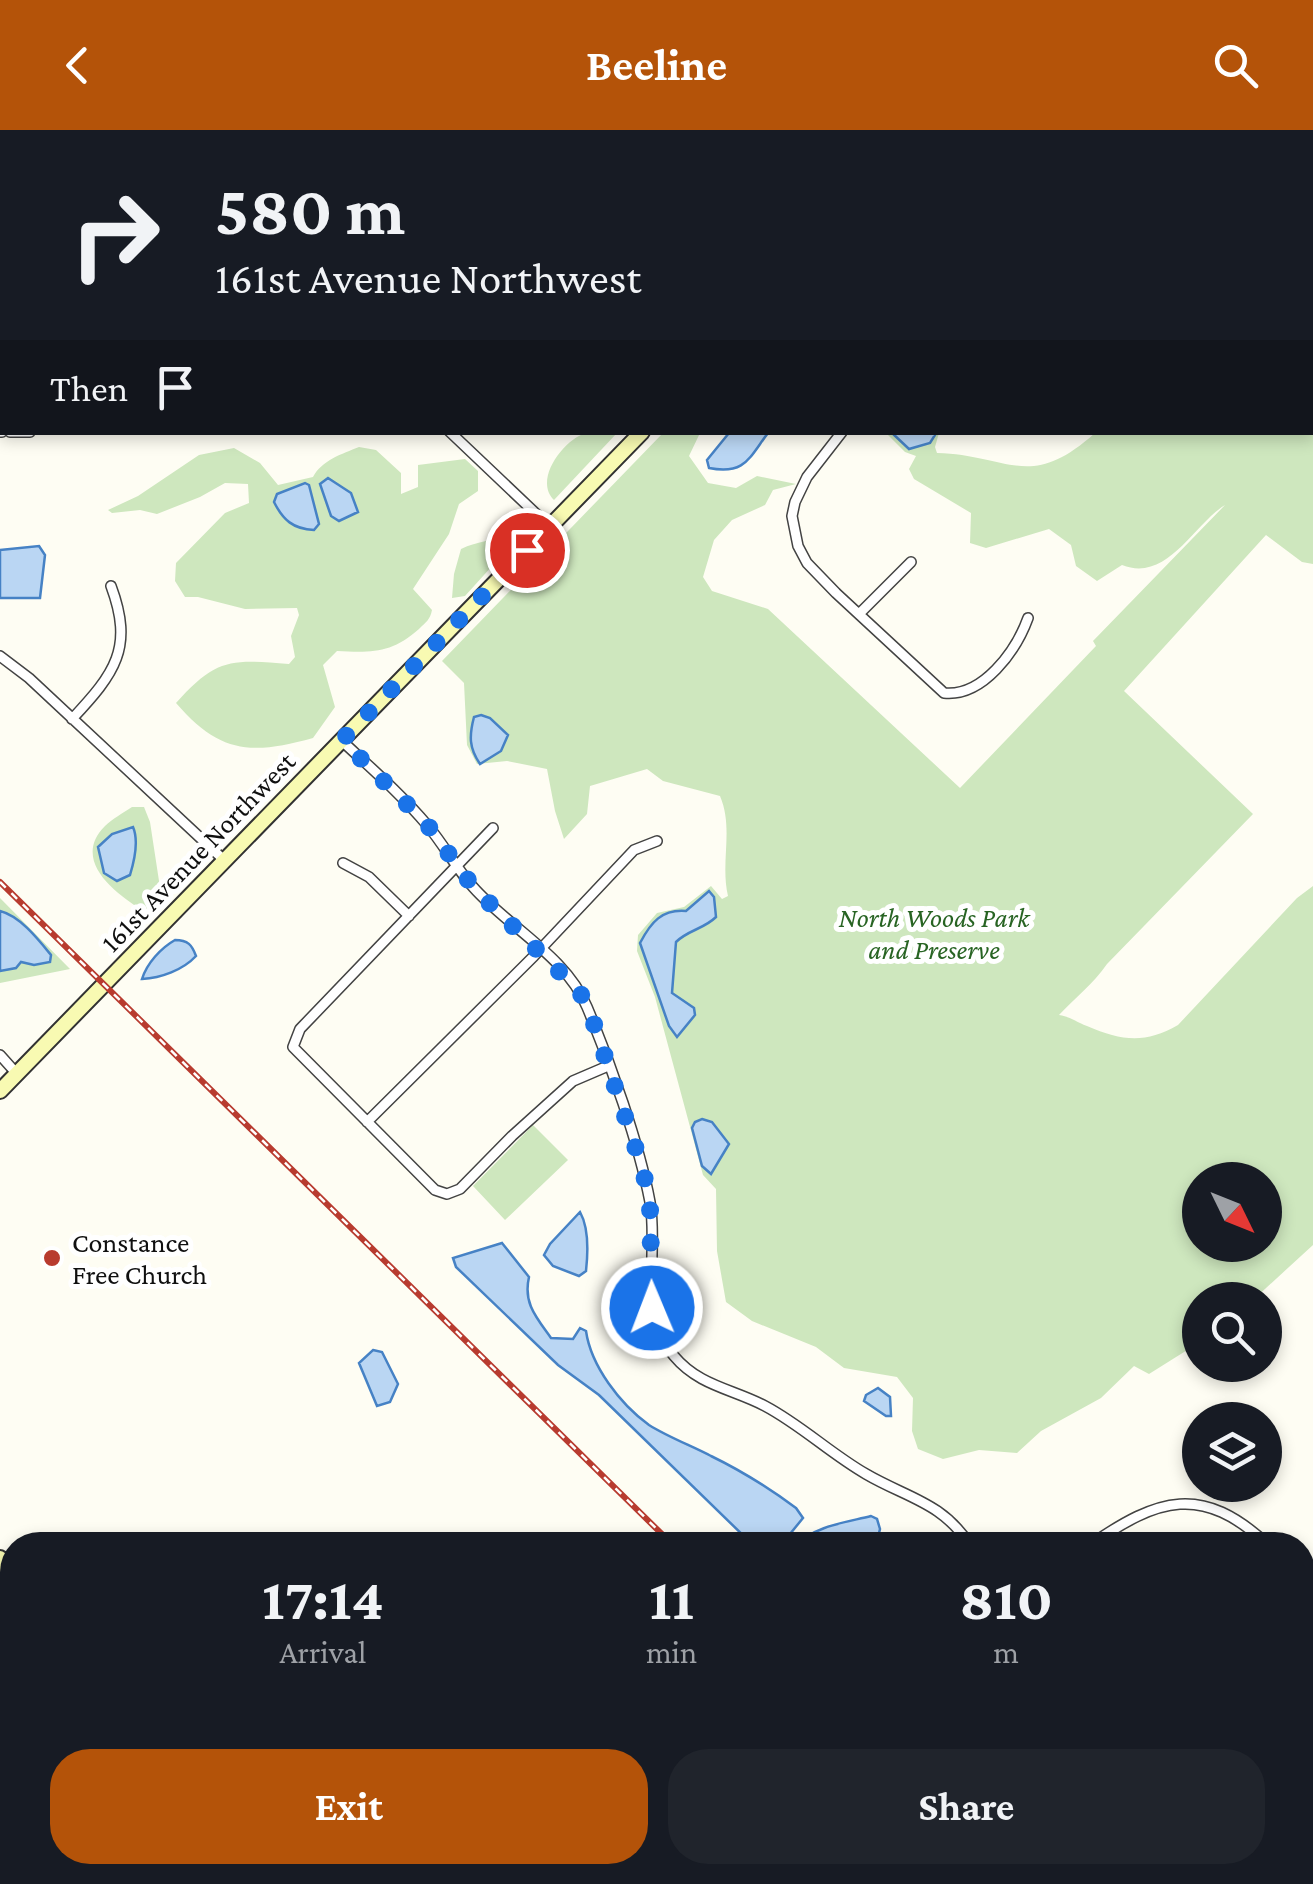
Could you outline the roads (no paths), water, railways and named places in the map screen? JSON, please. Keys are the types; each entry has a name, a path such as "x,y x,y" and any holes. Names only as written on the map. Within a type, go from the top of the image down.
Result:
{"main road":[{"name":"161st Avenue Northwest","path":"0,1091 639,435"}],"street":[{"path":"453,435 550,527"},
{"path":"840,435 807,477 795,502 793,532 807,563 935,688 953,694 972,690 1017,644 1028,618"},
{"path":"859,614 911,562"},
{"path":"72,718 111,674 120,653 122,621 111,586"},
{"path":"0,656 30,678 224,860"},
{"path":"342,740 426,823 474,888 580,992 643,1170 650,1206 652,1308 672,1354 689,1372 712,1386 762,1404 865,1473 925,1501 960,1532"},
{"path":"493,828 300,1029 293,1048 435,1190 447,1194 460,1189 573,1081 608,1066"},
{"path":"367,1122 634,850 657,841"},
{"path":"344,862 370,877 409,916"},
{"path":"0,1055 17,1074"},
{"path":"1110,1532 1136,1515 1172,1505 1198,1505 1224,1512 1254,1532"}],"water":[{"path":"727,435 766,435 738,467 709,468 707,460"},
{"path":"894,435 935,435 930,443 909,449"},
{"path":"328,478 351,493 358,512 339,521 331,516 320,484"},
{"path":"305,483 309,485 319,524 314,530 290,522 274,502 277,494"},
{"path":"39,546 45,555 40,598 0,598 0,550"},
{"path":"481,715 508,735 501,751 480,764 471,736 474,717"},
{"path":"133,827 136,845 130,875 117,881 104,873 98,847 112,834"},
{"path":"709,891 714,897 716,917 676,942 672,993 694,1008 695,1015 677,1037 669,1026 640,943 658,918 686,911"},
{"path":"0,911 28,929 51,955 50,962 21,962 16,968 0,971"},
{"path":"175,940 189,944 196,956 171,972 142,979 155,956"},
{"path":"702,1119 712,1122 729,1144 711,1174 702,1166 692,1128"},
{"path":"580,1212 587,1249 586,1271 579,1276 553,1266 544,1255"},
{"path":"502,1243 529,1277 529,1302 551,1338 573,1339 580,1328 586,1331 600,1371 638,1416 744,1474 796,1508 803,1518 792,1532 740,1532 599,1395 558,1365 456,1267 453,1258"},
{"path":"373,1350 382,1352 398,1384 390,1402 377,1406 359,1363"},
{"path":"878,1388 890,1397 891,1416 864,1401 866,1395"},
{"path":"871,1516 877,1519 880,1529 817,1532"}],"railway":[{"path":"0,882 660,1532"}],"place":[{"name":"Constance Free Church","path":"52,1258"}],"park label":[{"name":"North Woods Park and Preserve","path":"934,933"}]}
